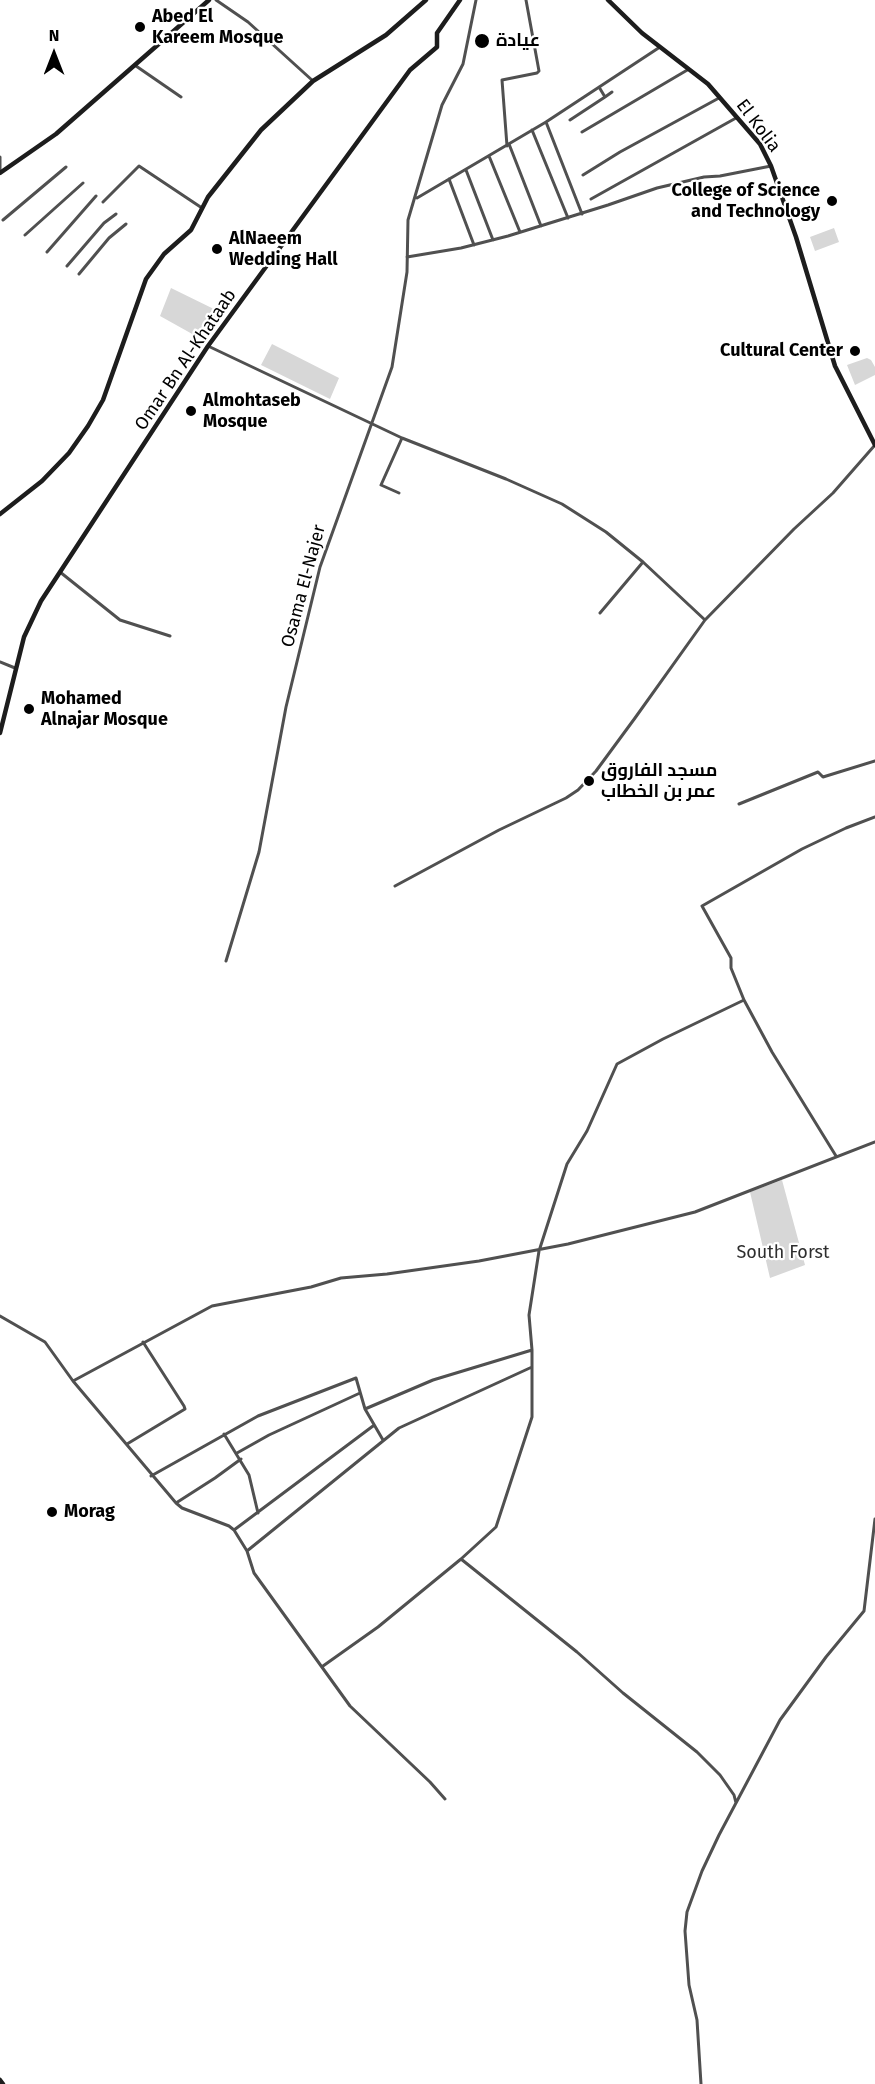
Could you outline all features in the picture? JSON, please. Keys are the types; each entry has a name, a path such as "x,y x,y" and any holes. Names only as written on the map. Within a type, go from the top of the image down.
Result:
{"street":[{"path":"0,173 56,134 209,0"},
{"path":"216,0 248,22 313,81"},
{"path":"0,514 42,481 69,453 88,426 103,400 146,279 164,254 191,230 213,189 261,130 313,81 392,31 426,0"},
{"name":"Omar Bn Al-Khataab","path":"0,733 16,668 30,624 60,572 208,346 410,70 437,47 437,33 460,0"},
{"name":"Osama El-Najer","path":"226,961 259,852 286,707 320,567 392,367 407,272 408,220 442,105 463,64 476,0"},
{"path":"526,0 539,71 502,80 508,145 541,226"},
{"name":"El Kolia","path":"608,0 642,33 708,84 760,144 771,166 796,237 835,366 875,445"},
{"path":"415,199 546,122 660,47"},
{"path":"135,65 181,98"},
{"path":"582,132 689,69"},
{"path":"599,87 605,97"},
{"path":"570,120 612,92"},
{"path":"583,175 719,98"},
{"path":"591,199 736,118"},
{"path":"546,122 582,213"},
{"path":"532,130 568,218"},
{"path":"489,156 520,232"},
{"path":"0,157 0,173"},
{"path":"103,202 139,166 202,208"},
{"path":"407,256 493,240 657,188 704,177 771,166"},
{"path":"3,220 66,167"},
{"path":"466,170 493,240"},
{"path":"449,179 474,245"},
{"path":"25,235 82,183"},
{"path":"47,252 96,196"},
{"path":"67,267 104,223 116,214"},
{"path":"79,274 109,238 126,224"},
{"path":"208,346 402,438 562,504 606,532 643,562 705,620"},
{"path":"399,493 381,485 402,438"},
{"path":"395,886 578,790 596,771 705,620 794,529 833,493 875,445"},
{"path":"600,613 643,562"},
{"path":"60,572 120,620 170,636"},
{"path":"0,662 16,668"},
{"path":"739,804 818,772 823,777 875,761"},
{"path":"836,1156 785,1074 744,1000 731,968 731,958 702,906 802,849 875,817"},
{"path":"323,1666 378,1627 496,1527 532,1417 532,1350 529,1315 539,1251 567,1164 587,1131 617,1064 744,1000"},
{"path":"73,1381 212,1306 312,1287 341,1278 387,1274 539,1251 695,1212 875,1142"},
{"path":"0,1316 45,1342 73,1381 176,1503 182,1508 234,1530 247,1551 254,1573 350,1706 445,1799"},
{"path":"127,1444 185,1409 143,1342"},
{"path":"365,1409 433,1380 532,1350"},
{"path":"247,1551 399,1428 532,1367"},
{"path":"151,1476 224,1434 282,1406 356,1378 365,1409 383,1440"},
{"path":"237,1453 269,1435 360,1393"},
{"path":"234,1530 373,1426"},
{"path":"224,1434 249,1475 258,1513"},
{"path":"176,1503 241,1459"},
{"path":"701,2084 696,2020 689,1985 684,1931 687,1912 702,1871 780,1720 864,1611 875,1519"},
{"path":"461,1559 578,1652 623,1694 697,1752 720,1775 734,1795 736,1804"},
{"path":"0,2080 3,2084"}],"green space":[{"path":"834,228 839,242 815,251 810,237"},
{"path":"171,288 220,312 203,340 160,316"},
{"path":"272,344 339,378 330,399 261,365"},
{"path":"867,358 875,367 875,375 855,385 847,365"},
{"name":"South Forst","path":"782,1180 805,1265 770,1278 750,1192"}],"place":[{"name":"Abed El Kareem Mosque","path":"140,27"},
{"name":"عيادة","path":"482,41"},
{"name":"College of Science and Technology","path":"832,201"},
{"name":"AlNaeem Wedding Hall","path":"217,249"},
{"name":"Cultural Center","path":"855,351"},
{"name":"Almohtaseb Mosque","path":"191,411"},
{"name":"Mohamed Alnajar Mosque","path":"29,709"},
{"name":"مسجد الفاروق عمر بن الخطاب","path":"589,781"},
{"name":"Morag","path":"52,1512"}]}
